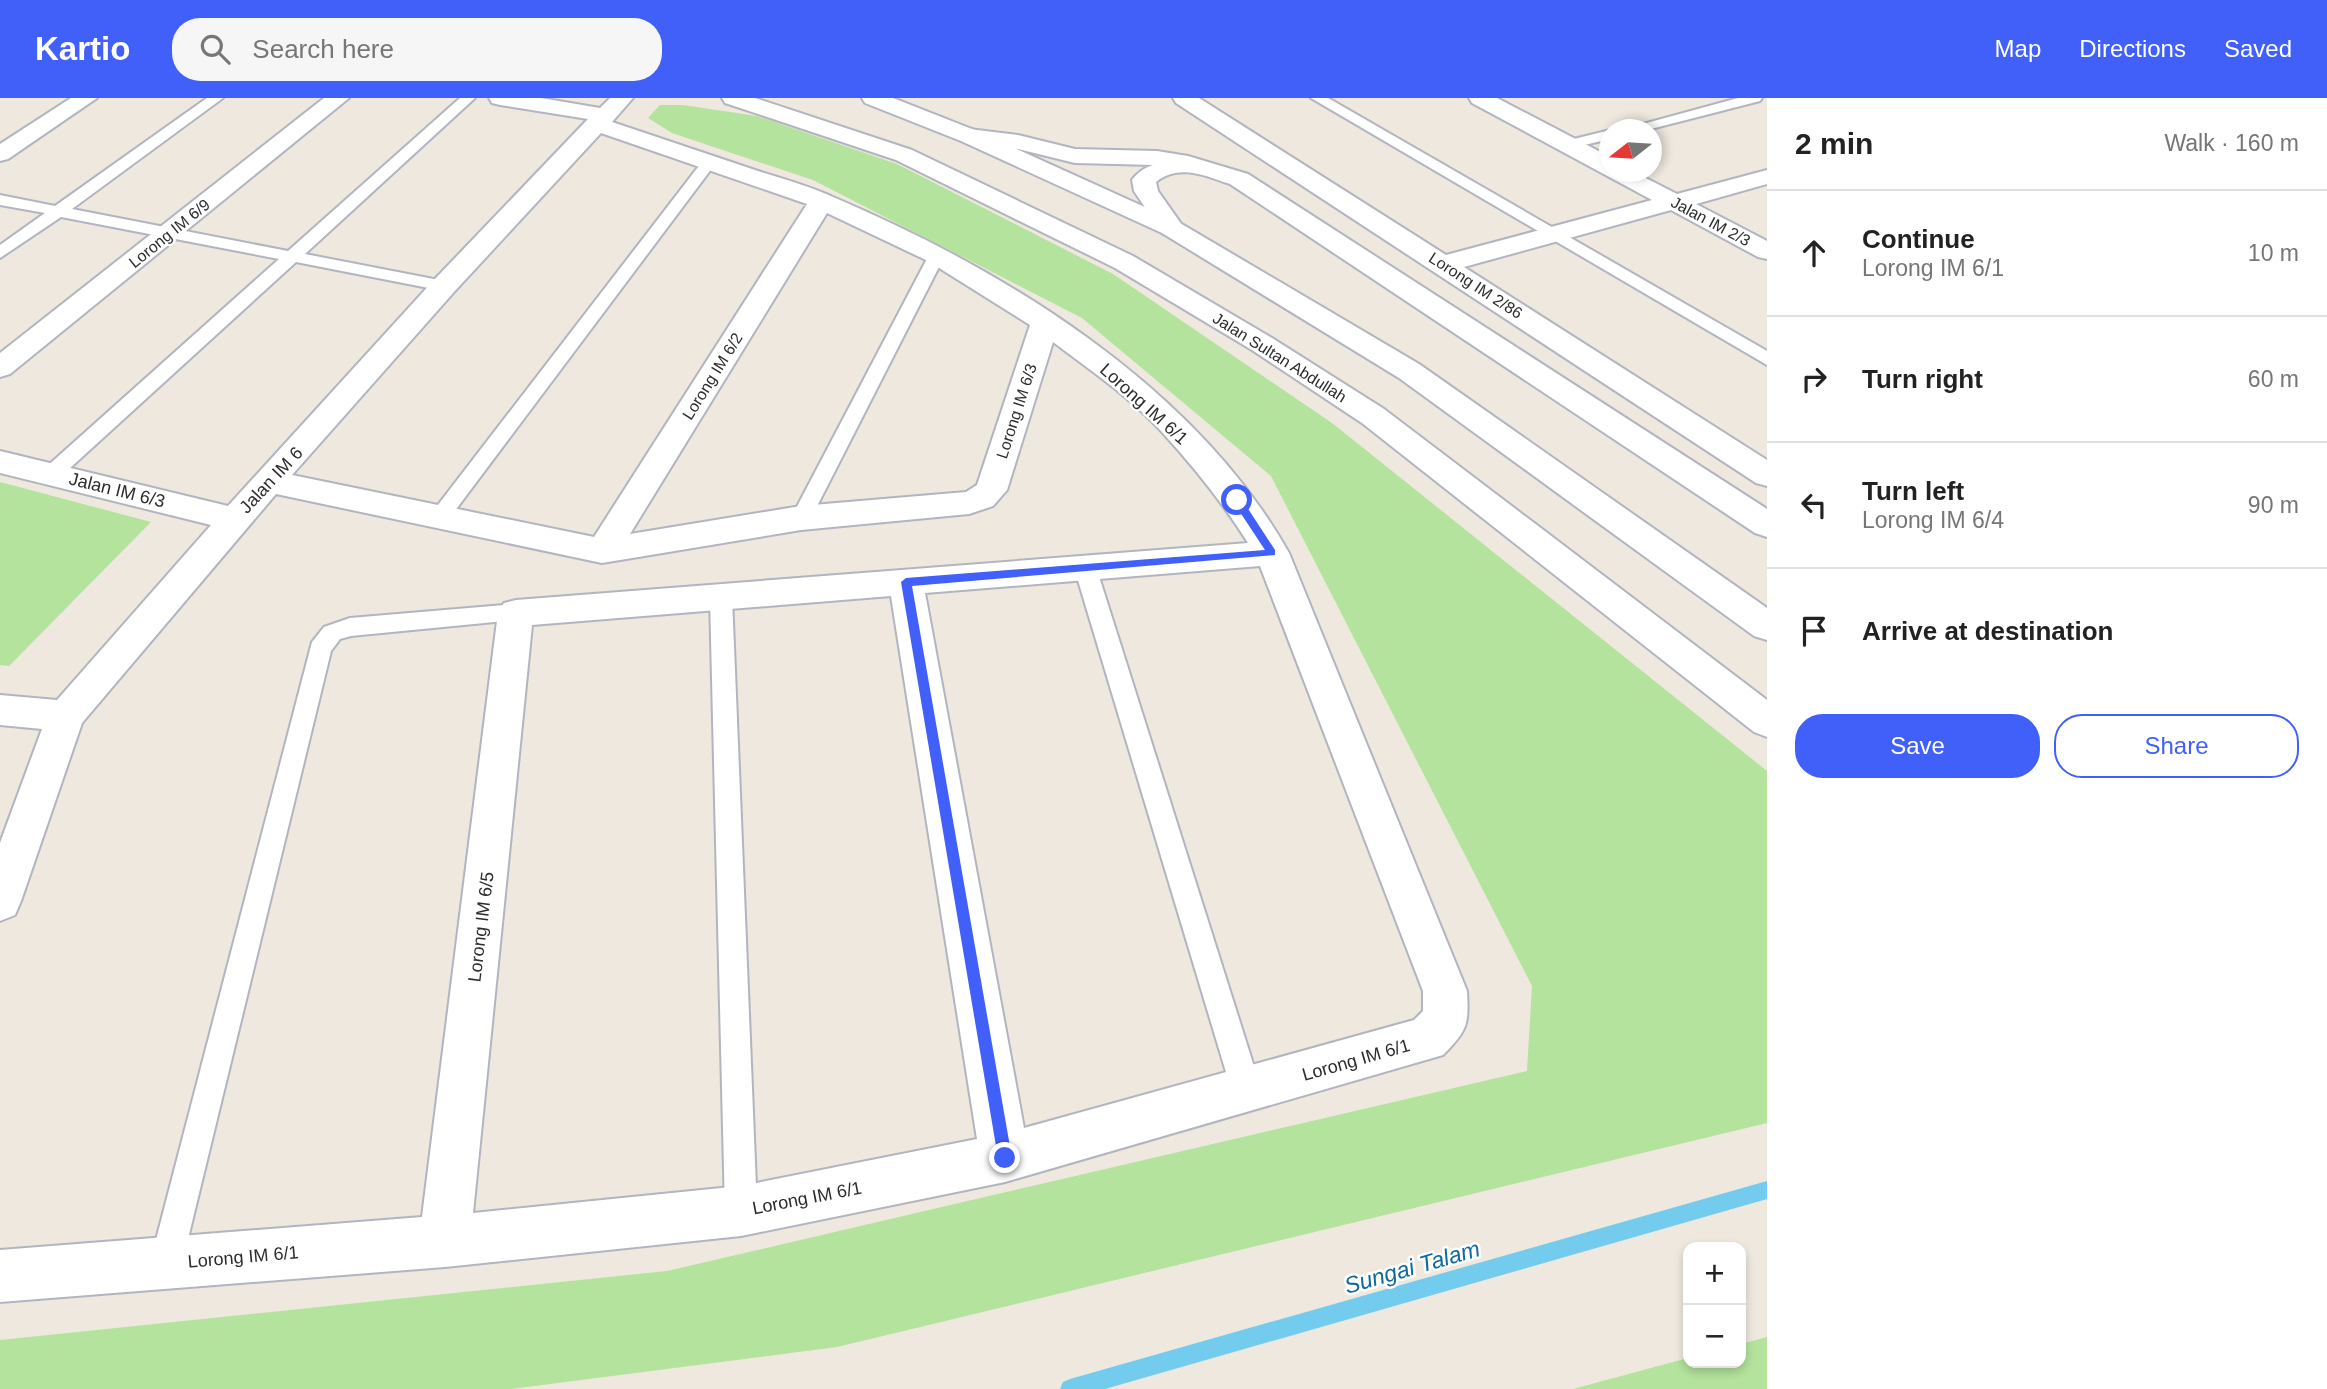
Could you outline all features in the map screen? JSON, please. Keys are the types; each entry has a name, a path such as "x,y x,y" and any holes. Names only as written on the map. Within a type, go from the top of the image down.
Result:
{"street":[{"path":"0,154 86,98"},
{"name":"Lorong IM 6/9","path":"0,368 338,98"},
{"name":"Lorong IM 6/1","path":"0,1276 445,1241 741,1212 1005,1158 1247,1092 1427,1039 1446,1020 1444,991 1272,553 1237,500 1171,423 1114,374 1045,322 937,254 822,201 710,161 601,108 500,98"},
{"name":"Jalan Sultan Abdullah","path":"733,98 904,155 1124,262 1262,344 1373,416 1767,721"},
{"path":"873,98 969,136 1171,228 1409,371 1767,626"},
{"name":"Lorong IM 2/86","path":"1184,98 1767,475"},
{"path":"1480,98 1599,162"},
{"name":"Jalan IM 6","path":"0,901 66,716 235,519 601,108"},
{"path":"969,136 1018,142 1075,156 1157,158 1188,163 1239,179 1767,526"},
{"path":"1171,228 1146,191 1144,180 1152,173 1188,163"},
{"path":"1444,264 1767,177"},
{"name":"Jalan IM 2/3","path":"1637,182 1767,251"},
{"name":"Lorong IM 6/2","path":"602,551 822,201"},
{"name":"Lorong IM 6/3","path":"800,519 968,503 982,498 991,490 1045,322"},
{"name":"Jalan IM 6/3","path":"0,462 235,519"},
{"path":"270,482 602,551 800,519"},
{"path":"516,613 1272,553"},
{"path":"906,582 1005,1158"},
{"name":"Lorong IM 6/5","path":"445,1241 516,613"},
{"path":"0,710 66,716"}],"lane":[{"path":"0,253 216,98"},
{"path":"51,474 468,98"},
{"path":"1318,98 1767,359"},
{"path":"1662,121 1755,98"},
{"path":"1567,145 1599,137"},
{"path":"438,519 710,161"},
{"path":"0,200 444,286"},
{"path":"800,519 937,254"},
{"path":"1085,567 1247,1092"},
{"path":"721,597 741,1212"},
{"path":"166,1263 320,648 332,633 351,627 516,613"}],"green space":[{"path":"660,105 683,105 757,116 897,164 1113,274 1332,423 1767,771 1767,1123 837,1347 511,1389 0,1389 0,1340 667,1271 1527,1071 1532,986 1271,476 1082,318 813,180 672,133 648,118"},
{"path":"0,482 151,522 9,666 0,665"},
{"path":"1767,1337 1767,1389 1573,1389 1683,1359 1683,1368 1746,1368 1746,1343"}],"waterway":[{"name":"Sungai Talam","path":"1070,1389 1767,1190"}],"route":[{"path":"1005,1158 906,582 1272,553 1237,500"}]}
